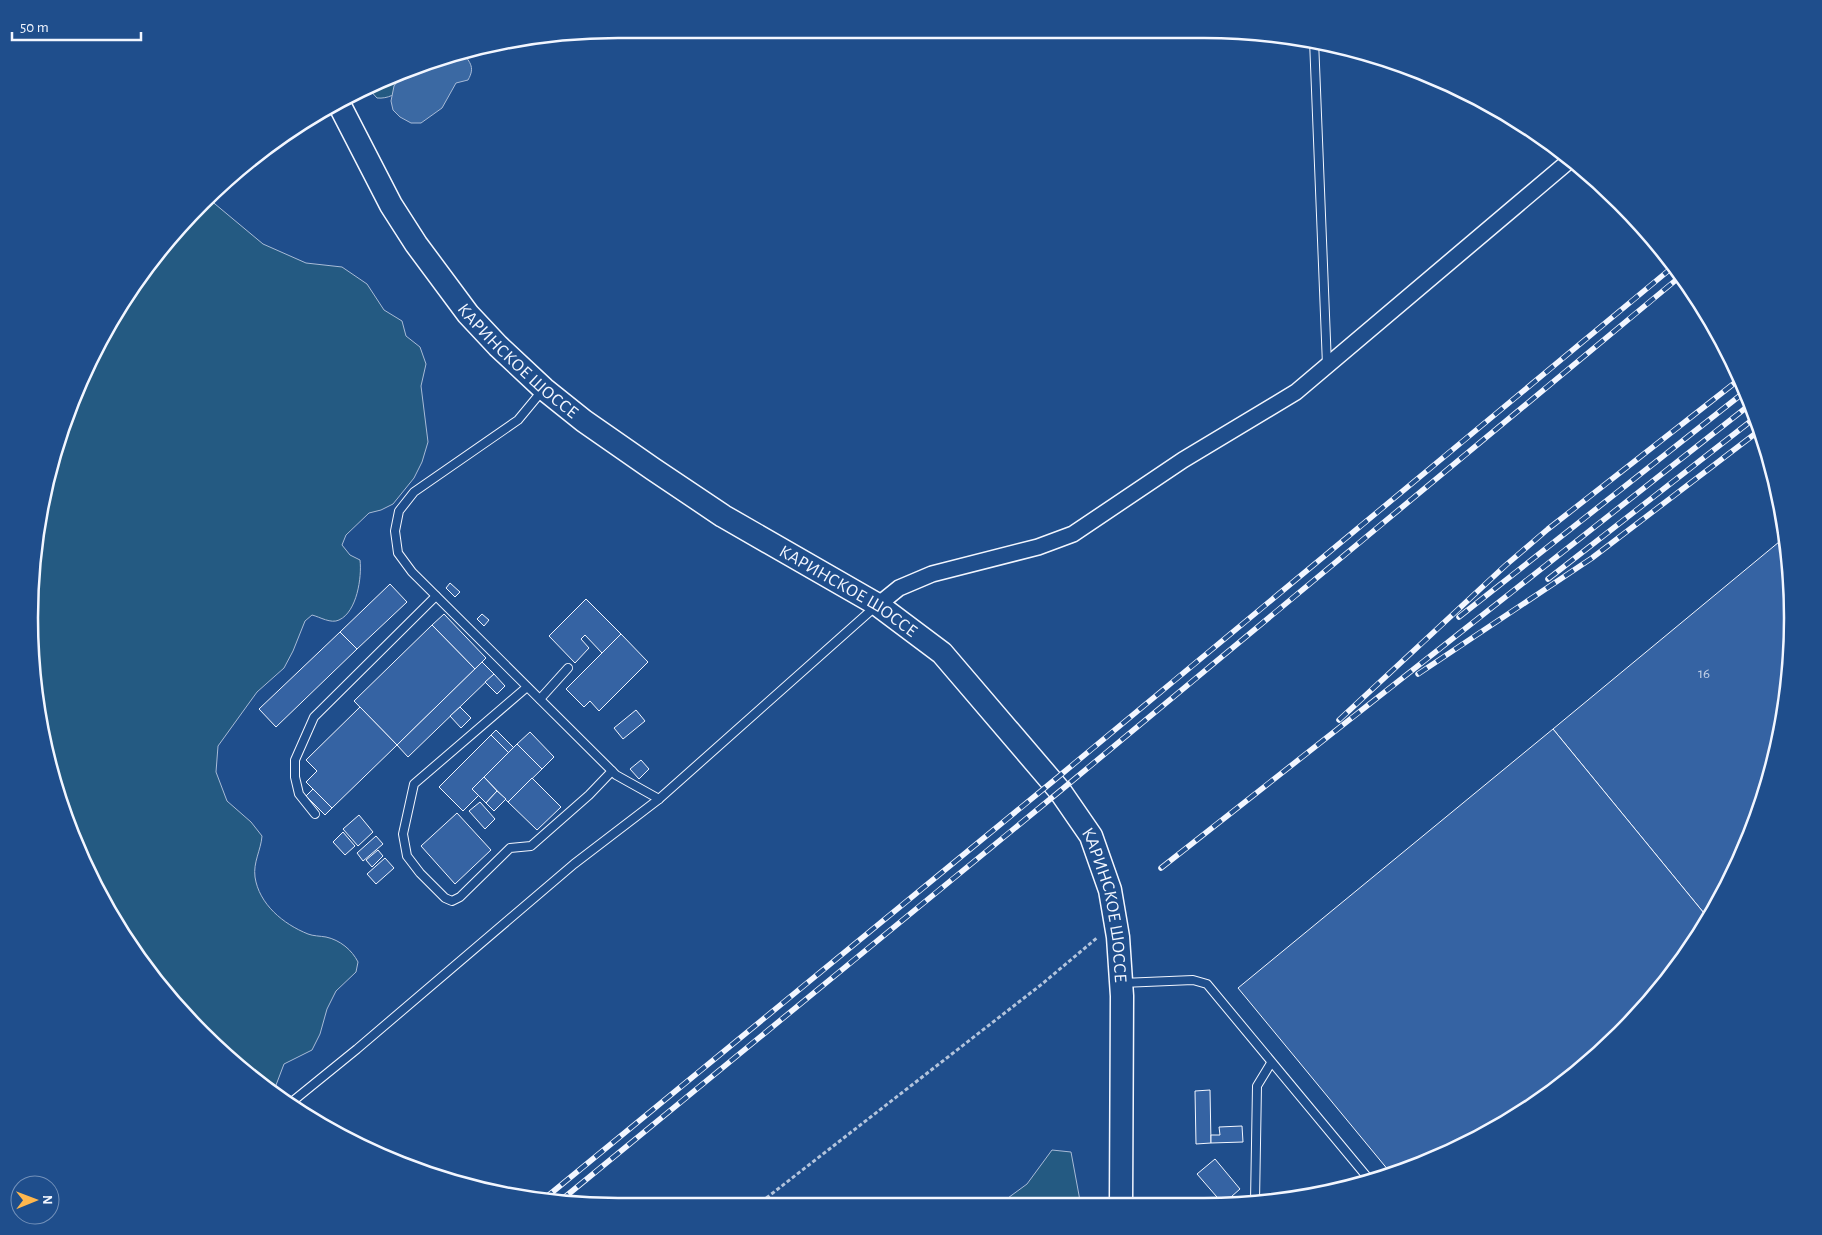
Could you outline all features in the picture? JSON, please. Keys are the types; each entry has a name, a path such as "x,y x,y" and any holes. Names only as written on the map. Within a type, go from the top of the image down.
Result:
{"street":[{"name":"КАРИНСКОЕ ШОССЕ","path":"341,108 391,205 439,277 468,314 498,346 544,389 584,421 722,516 878,605 942,653 1060,791 1091,836 1110,890 1116,922 1121,983 1121,1198"},
{"path":"878,605 899,588 932,574 1038,547 1072,534 1183,460 1296,392 1566,164"}],"lane":[{"path":"1314,48 1327,366"},
{"path":"544,389 518,420 414,492 399,512 395,531 398,553 412,572 612,771 659,799"},
{"path":"315,814 299,794 295,777 295,760 314,718 436,596"},
{"path":"295,1100 357,1049 574,864 659,799 878,605"},
{"path":"540,699 568,668"},
{"path":"527,686 414,784 404,834 407,856 420,873 445,898 452,901 460,898 510,848 531,846 612,771"},
{"path":"1121,983 1193,980 1206,984 1365,1175"},
{"path":"1255,1195 1257,1086 1271,1062"}],"path":[{"path":"766,1198 1042,984 1116,922"}],"shaded area":[{"path":"466,57 471,64 468,80 456,83 442,108 421,123 411,123 400,117 393,110 391,101 394,86 397,82 431,68"},
{"path":"414,75 398,92 385,98 377,98 372,92"},
{"path":"212,202 263,244 306,263 342,267 367,284 384,310 402,321 406,336 420,347 426,364 421,386 428,442 422,462 414,478 393,504 369,513 346,535 342,545 350,555 360,560 359,584 350,610 345,616 336,621 329,621 312,615 305,621 284,668 257,692 218,746 216,772 227,801 251,822 262,836 255,872 257,887 261,896 281,919 308,934 336,940 349,950 358,962 356,972 336,991 327,1009 320,1034 312,1050 284,1064 276,1086 235,1054 207,1028 157,971 135,940 97,874 68,804 57,768 42,693 38,618 42,542 57,467 68,431 97,361 135,295 181,235"},
{"path":"1052,1150 1071,1152 1080,1198 1008,1198 1027,1184"}],"building":[{"path":"1780,541 1783,580 1783,655 1780,693 1773,731 1765,768 1754,804 1725,874 1704,913 1553,729"},
{"path":"450,583 460,592 455,597 446,588"},
{"path":"390,584 407,602 357,649 340,632"},
{"path":"586,599 621,634 602,653 585,635 581,639 589,648 575,663 549,636"},
{"path":"444,614 486,658 475,669 432,625"},
{"path":"482,614 489,620 484,626 477,619"},
{"path":"432,625 475,669 397,745 354,701"},
{"path":"340,632 357,649 276,727 259,709"},
{"path":"621,634 648,662 599,711 590,701 584,707 566,689"},
{"path":"482,662 494,674 408,757 397,745"},
{"path":"494,674 505,686 497,694 485,682"},
{"path":"360,707 397,745 332,808 306,782 317,771 306,760"},
{"path":"460,707 471,718 461,728 450,716"},
{"path":"636,710 645,721 623,739 614,728"},
{"path":"1553,729 1704,913 1665,971 1641,1000 1615,1028 1558,1078 1527,1100 1461,1138 1387,1168 1238,988"},
{"path":"496,730 514,748 509,753 491,735"},
{"path":"530,732 554,757 542,769 517,744"},
{"path":"491,735 509,753 472,789 479,795 463,811 439,787"},
{"path":"517,744 542,769 508,802 484,777"},
{"path":"641,760 649,769 639,779 630,769"},
{"path":"484,777 497,791 486,803 472,789"},
{"path":"532,778 561,807 537,830 508,802"},
{"path":"313,789 332,808 325,815 306,796"},
{"path":"497,791 506,799 494,811 486,803"},
{"path":"480,802 495,819 485,829 469,811"},
{"path":"457,813 491,850 455,884 421,846"},
{"path":"359,815 373,832 358,846 343,829"},
{"path":"343,832 355,846 345,855 333,842"},
{"path":"376,836 383,844 363,861 357,853"},
{"path":"378,850 383,856 372,867 366,860"},
{"path":"385,858 394,868 376,884 367,874"},
{"path":"1210,1090 1211,1143 1196,1144 1195,1091"},
{"path":"1242,1126 1243,1142 1211,1143 1211,1135 1220,1135 1219,1127"},
{"path":"1215,1159 1240,1189 1231,1197 1217,1197 1197,1174"}],"railway":[{"path":"550,1194 1052,782 1669,270"},
{"path":"567,1195 1060,791 1676,280"},
{"path":"1339,720 1506,565 1548,529 1734,383"},
{"path":"1459,617 1740,396"},
{"path":"1161,868 1745,409"},
{"path":"1548,579 1750,422"},
{"path":"1418,674 1592,558 1755,434"}]}
